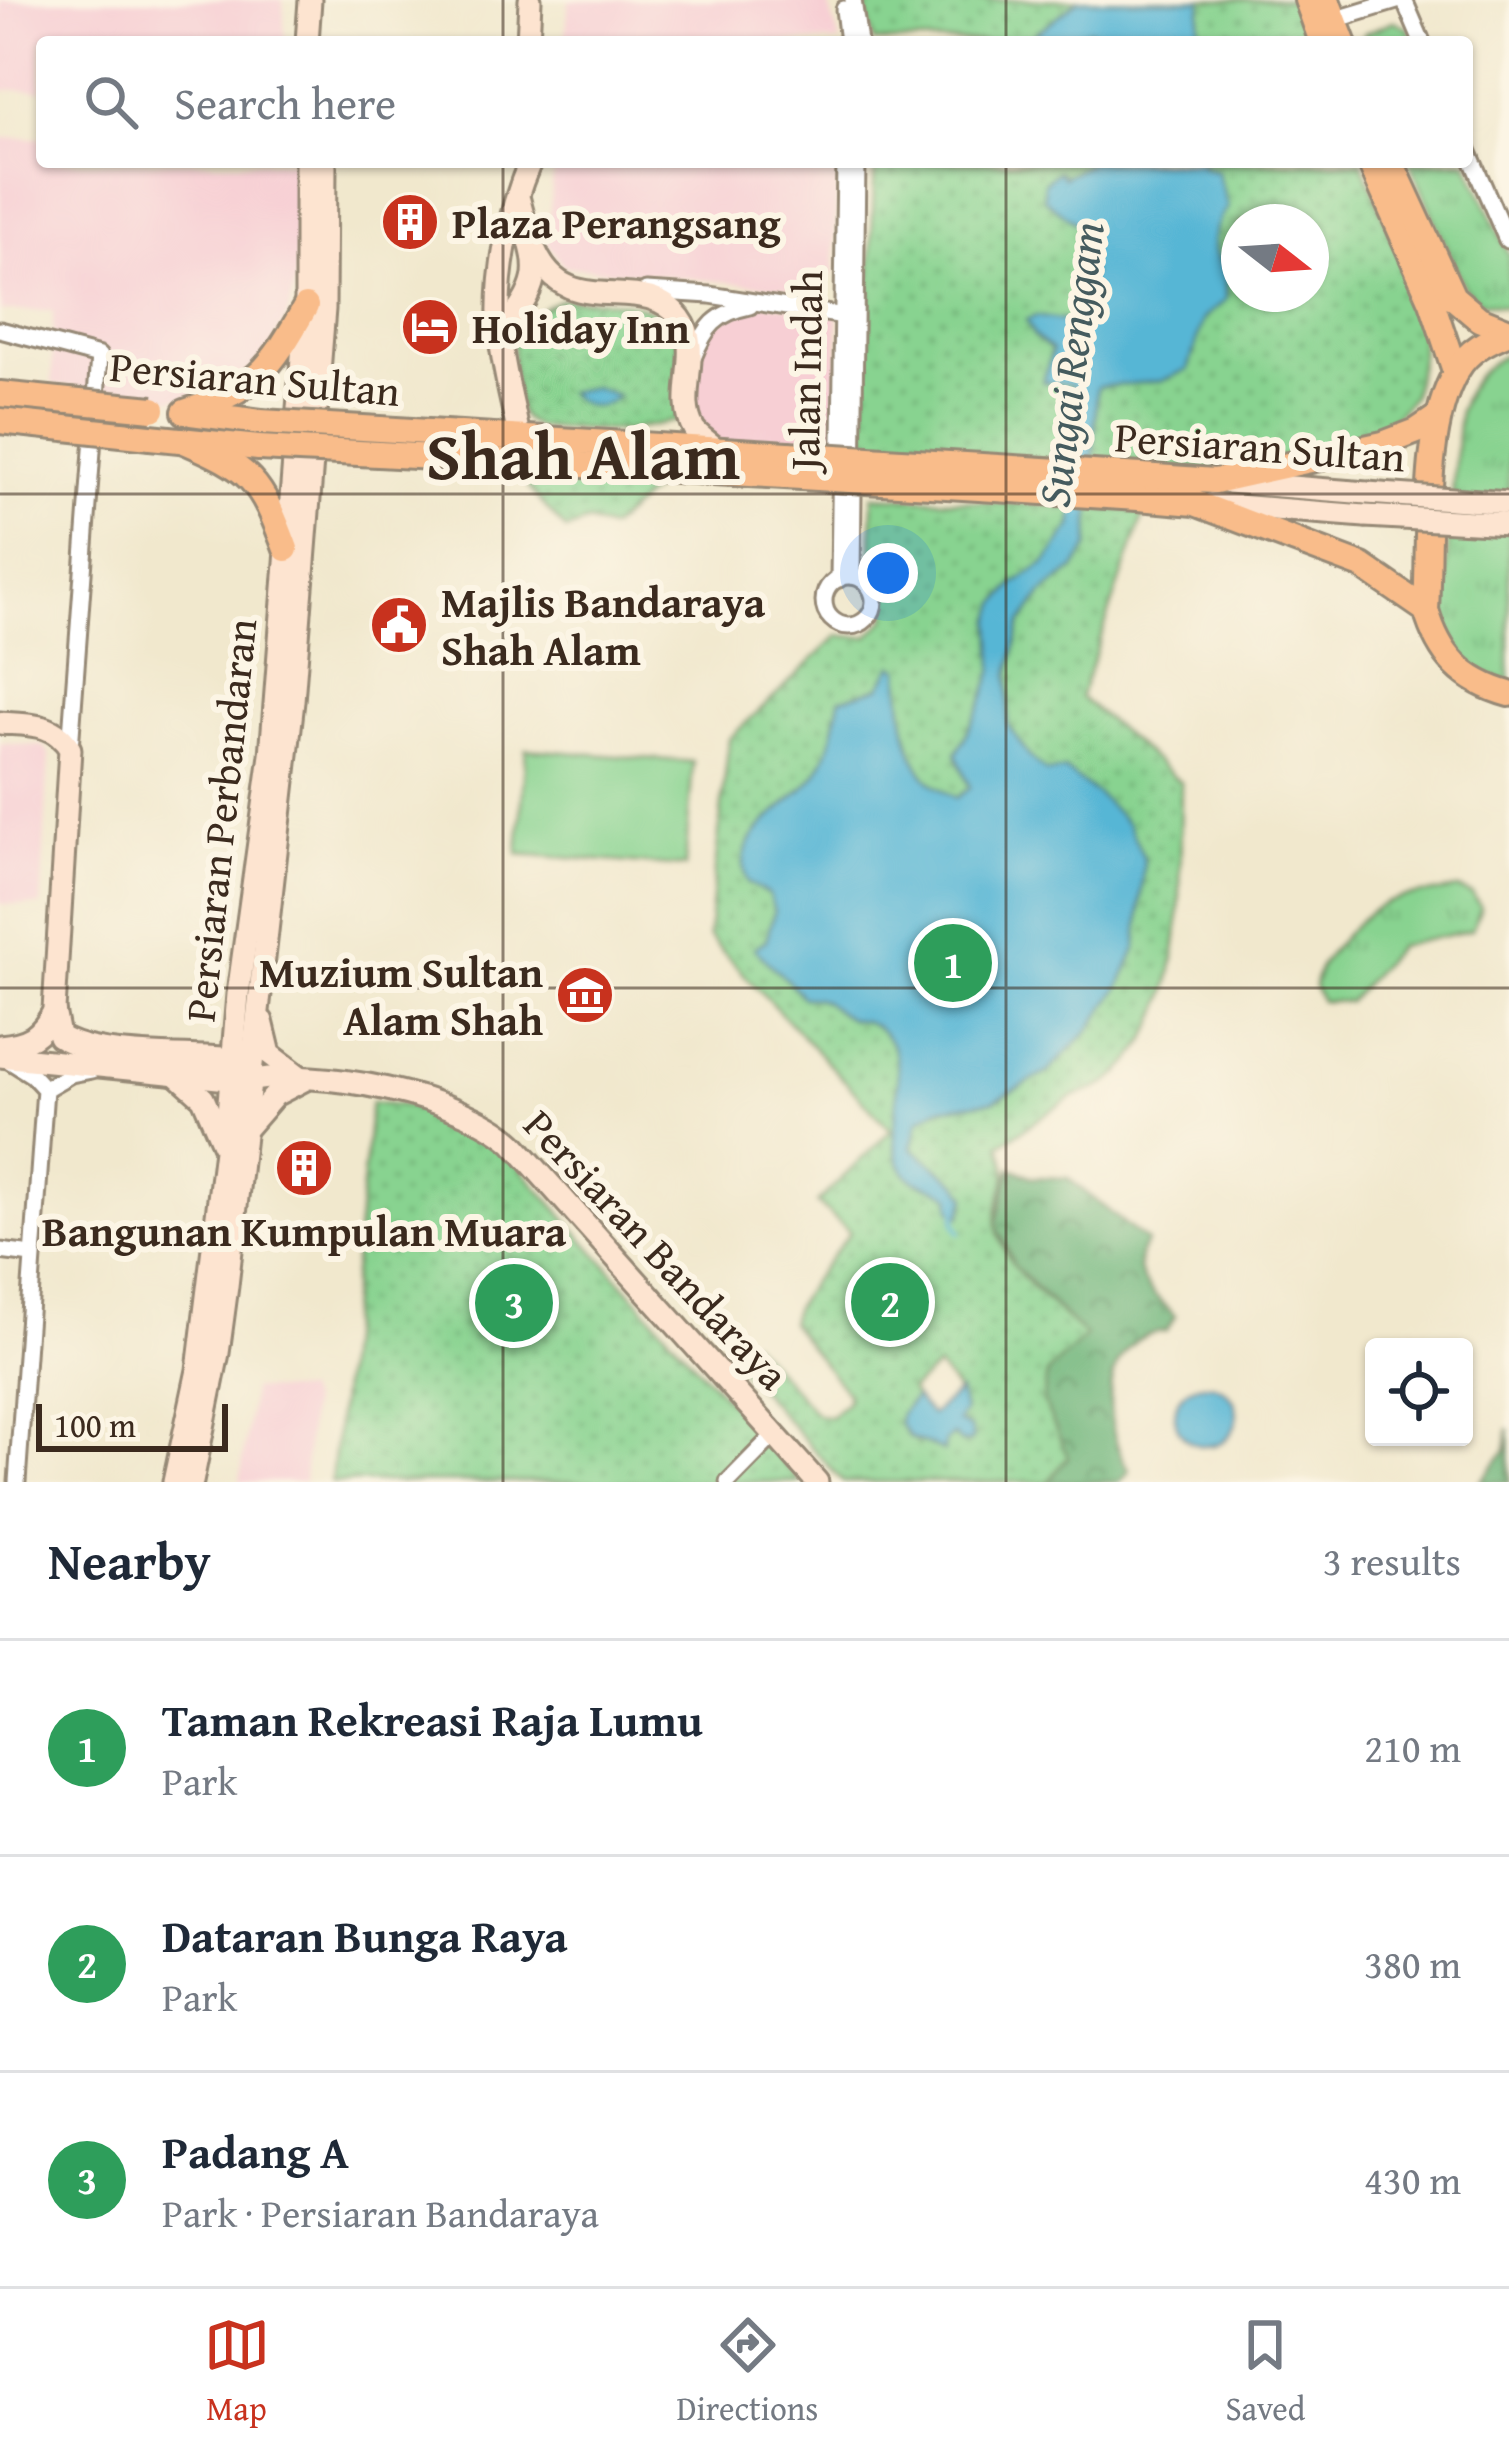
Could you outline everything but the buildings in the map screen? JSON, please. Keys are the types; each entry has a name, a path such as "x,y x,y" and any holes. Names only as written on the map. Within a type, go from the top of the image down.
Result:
{"main road":[{"path":"310,0 312,36"},
{"path":"528,36 530,0"},
{"path":"1307,0 1331,26"},
{"name":"Persiaran Perbandaran","path":"192,1482 218,1353 243,1132 238,994 271,755 306,306 306,168"},
{"name":"Persiaran Perbandaran","path":"174,1482 198,1370 226,1150 260,972 292,701 324,309 326,168"},
{"path":"515,168 517,194 535,250 549,276 568,290"},
{"path":"518,448 500,336 504,265 517,194 528,168"},
{"path":"1373,168 1432,302 1455,371"},
{"path":"1394,168 1453,297 1478,319 1509,332"},
{"path":"500,336 521,311 531,289 535,250"},
{"path":"521,311 568,290 649,300 677,315 689,334 689,413 694,429 715,448"},
{"path":"185,412 244,388 271,365 306,306"},
{"path":"1508,694 1478,684 1449,660 1433,635 1426,610 1436,418 1455,371 1474,351 1509,332"},
{"name":"Persiaran Sultan","path":"0,394 185,412 260,435"},
{"path":"1215,481 1383,444 1436,418"},
{"name":"Persiaran Sultan","path":"0,421 182,440 260,435 1139,487 1215,481 1509,524"},
{"path":"182,440 225,458 256,481 286,549"},
{"name":"Persiaran Sultan","path":"518,448 715,448 787,465"},
{"name":"Persiaran Sultan","path":"1139,487 1195,502 1509,503"},
{"path":"1195,502 1362,566 1426,610"},
{"path":"0,723 52,729 70,749 54,1010 43,1032 32,1041 1,1053"},
{"path":"243,1132 275,1095 304,1079 269,1052 262,1030 260,972"},
{"path":"226,1150 203,1097 177,1063 215,1043 231,1019 238,994"},
{"name":"Persiaran Bandaraya","path":"54,1010 55,1029 70,1043 177,1063 389,1090 443,1103 506,1137 817,1482"},
{"name":"Persiaran Bandaraya","path":"1,1053 116,1066 177,1063"}],"street":[{"path":"842,0 847,36"},
{"path":"853,0 858,36"},
{"path":"1331,26 1402,0 1419,36"},
{"path":"1473,162 1507,240"},
{"name":"Jalan Indah","path":"845,168 845,577"},
{"name":"Jalan Indah","path":"848,313 857,168"},
{"path":"614,293 630,290 848,313"},
{"path":"690,367 701,337 715,319 765,303"},
{"path":"0,330 99,356 70,749"},
{"path":"1,1053 45,1089 17,1482"},
{"path":"45,1089 71,1074 116,1066"},
{"path":"0,1251 32,1255"},
{"path":"728,1482 775,1434"}],"shaded area":[{"path":"0,0 283,0 285,36 36,36 36,90 0,90"},
{"path":"569,0 827,0 838,36 566,36"},
{"path":"0,138 36,138 36,168 297,168 297,273 288,314 270,349 245,376 211,395 169,399 52,384 53,311 0,311"},
{"path":"553,168 838,168 834,273 809,290 563,266 547,242"},
{"path":"765,303 838,315 839,457 715,448 695,429 690,367 708,325"},
{"path":"0,743 44,746 49,754 41,906 0,904"},
{"path":"252,1389 305,1392 310,1403 304,1482 240,1482"}],"green space":[{"path":"864,0 1300,0 1314,36 873,36"},
{"path":"1394,21 1408,28 1411,36 1364,36"},
{"path":"875,168 1364,168 1420,311 1421,355 1412,397 1378,434 1321,452 1202,469 863,449"},
{"path":"1413,168 1470,168 1509,256 1509,308 1481,302 1464,287"},
{"path":"563,299 631,304 663,317 674,328 682,362 680,420 623,431 537,427 525,420 515,387 517,332 531,316"},
{"path":"1509,353 1509,682 1484,673 1466,658 1443,612 1459,411 1477,376"},
{"path":"515,473 663,481 609,529 588,522 566,530"},
{"path":"873,496 1145,511 1080,697 1181,783 1180,901 1170,981 1139,1051 1112,1080 1061,1104 1000,1144 1006,1171 996,1216 1002,1243 1032,1288 1086,1336 1047,1373 1043,1401 1068,1457 1048,1482 843,1482 735,1363 742,1341 751,1341 816,1414 830,1417 847,1401 847,1393 790,1323 806,1290 850,1232 817,1203 891,1130 708,936 729,739 838,636 868,637 887,618 887,593 872,571","holes":["937,1367 954,1387 960,1416 946,1439 917,1442 899,1423 900,1414 915,1397 910,1390"]},
{"path":"526,749 693,762 685,867 518,854"},
{"path":"1458,889 1472,894 1481,907 1472,930 1398,946 1348,1002 1321,1001 1314,987 1319,969 1364,916 1404,897"},
{"path":"371,1102 432,1108 500,1145 800,1482 331,1482"},
{"path":"1011,1168 1033,1177 1068,1178 1147,1242 1140,1274 1175,1316 1167,1331 1144,1336 1117,1366 1110,1409 1113,1432 1130,1471 1120,1482 1048,1482 1068,1457 1043,1401 1047,1373 1085,1336 1015,1267 996,1225"},
{"path":"1509,1428 1509,1482 1480,1482 1506,1450"}],"water":[{"path":"1079,0 1202,0 1199,36 1101,36 1090,30 1076,36 1032,36"},
{"path":"1080,168 1217,171 1227,204 1221,204 1214,239 1221,262 1221,304 1204,318 1188,370 1161,381 1097,387 1089,546 1075,569 1044,592 1021,624 1009,675 1008,725 1046,772 1065,770 1128,824 1144,859 1137,947 1120,986 1091,1028 1047,1073 993,1101 939,1108 919,1120 912,1148 959,1184 967,1197 961,1216 952,1210 951,1196 913,1180 903,1170 895,1133 898,1070 885,1035 824,1001 802,997 754,948 766,940 774,912 769,895 748,883 744,867 753,838 818,770 831,741 840,699 880,687 893,665 900,669 906,729 922,772 956,798 970,788 956,754 994,669 992,622 998,603 1015,584 1047,562 1072,526 1081,458 1072,438 1072,385 1043,382 1052,350 1034,336 1026,320 1036,316 1081,324 1091,272 1073,268 1079,226 1044,199 1044,182 1058,171 1063,177"},
{"path":"594,387 618,396 605,405 591,406 567,392"},
{"path":"1206,1384 1228,1393 1237,1415 1228,1437 1206,1446 1184,1437 1175,1415 1184,1393"},
{"path":"959,1391 964,1411 958,1422 970,1428 970,1442 961,1443 953,1435 944,1451 910,1438 899,1423 900,1414 915,1397 931,1415"}],"waterway":[{"name":"Sungai Renggam","path":"957,1210 955,1222 960,1232"}],"place":[{"name":"Plaza Perangsang","path":"410,222"},
{"name":"Holiday Inn","path":"430,327"},
{"name":"Majlis Bandaraya Shah Alam","path":"399,625"},
{"name":"Taman Rekreasi Raja Lumu","path":"953,963"},
{"name":"Muzium Sultan Alam Shah","path":"585,995"},
{"name":"Bangunan Kumpulan Muara","path":"304,1168"},
{"name":"Dataran Bunga Raya","path":"890,1302"},
{"name":"Padang A","path":"514,1303"}],"district":[{"name":"Shah Alam","path":"583,454"}]}
